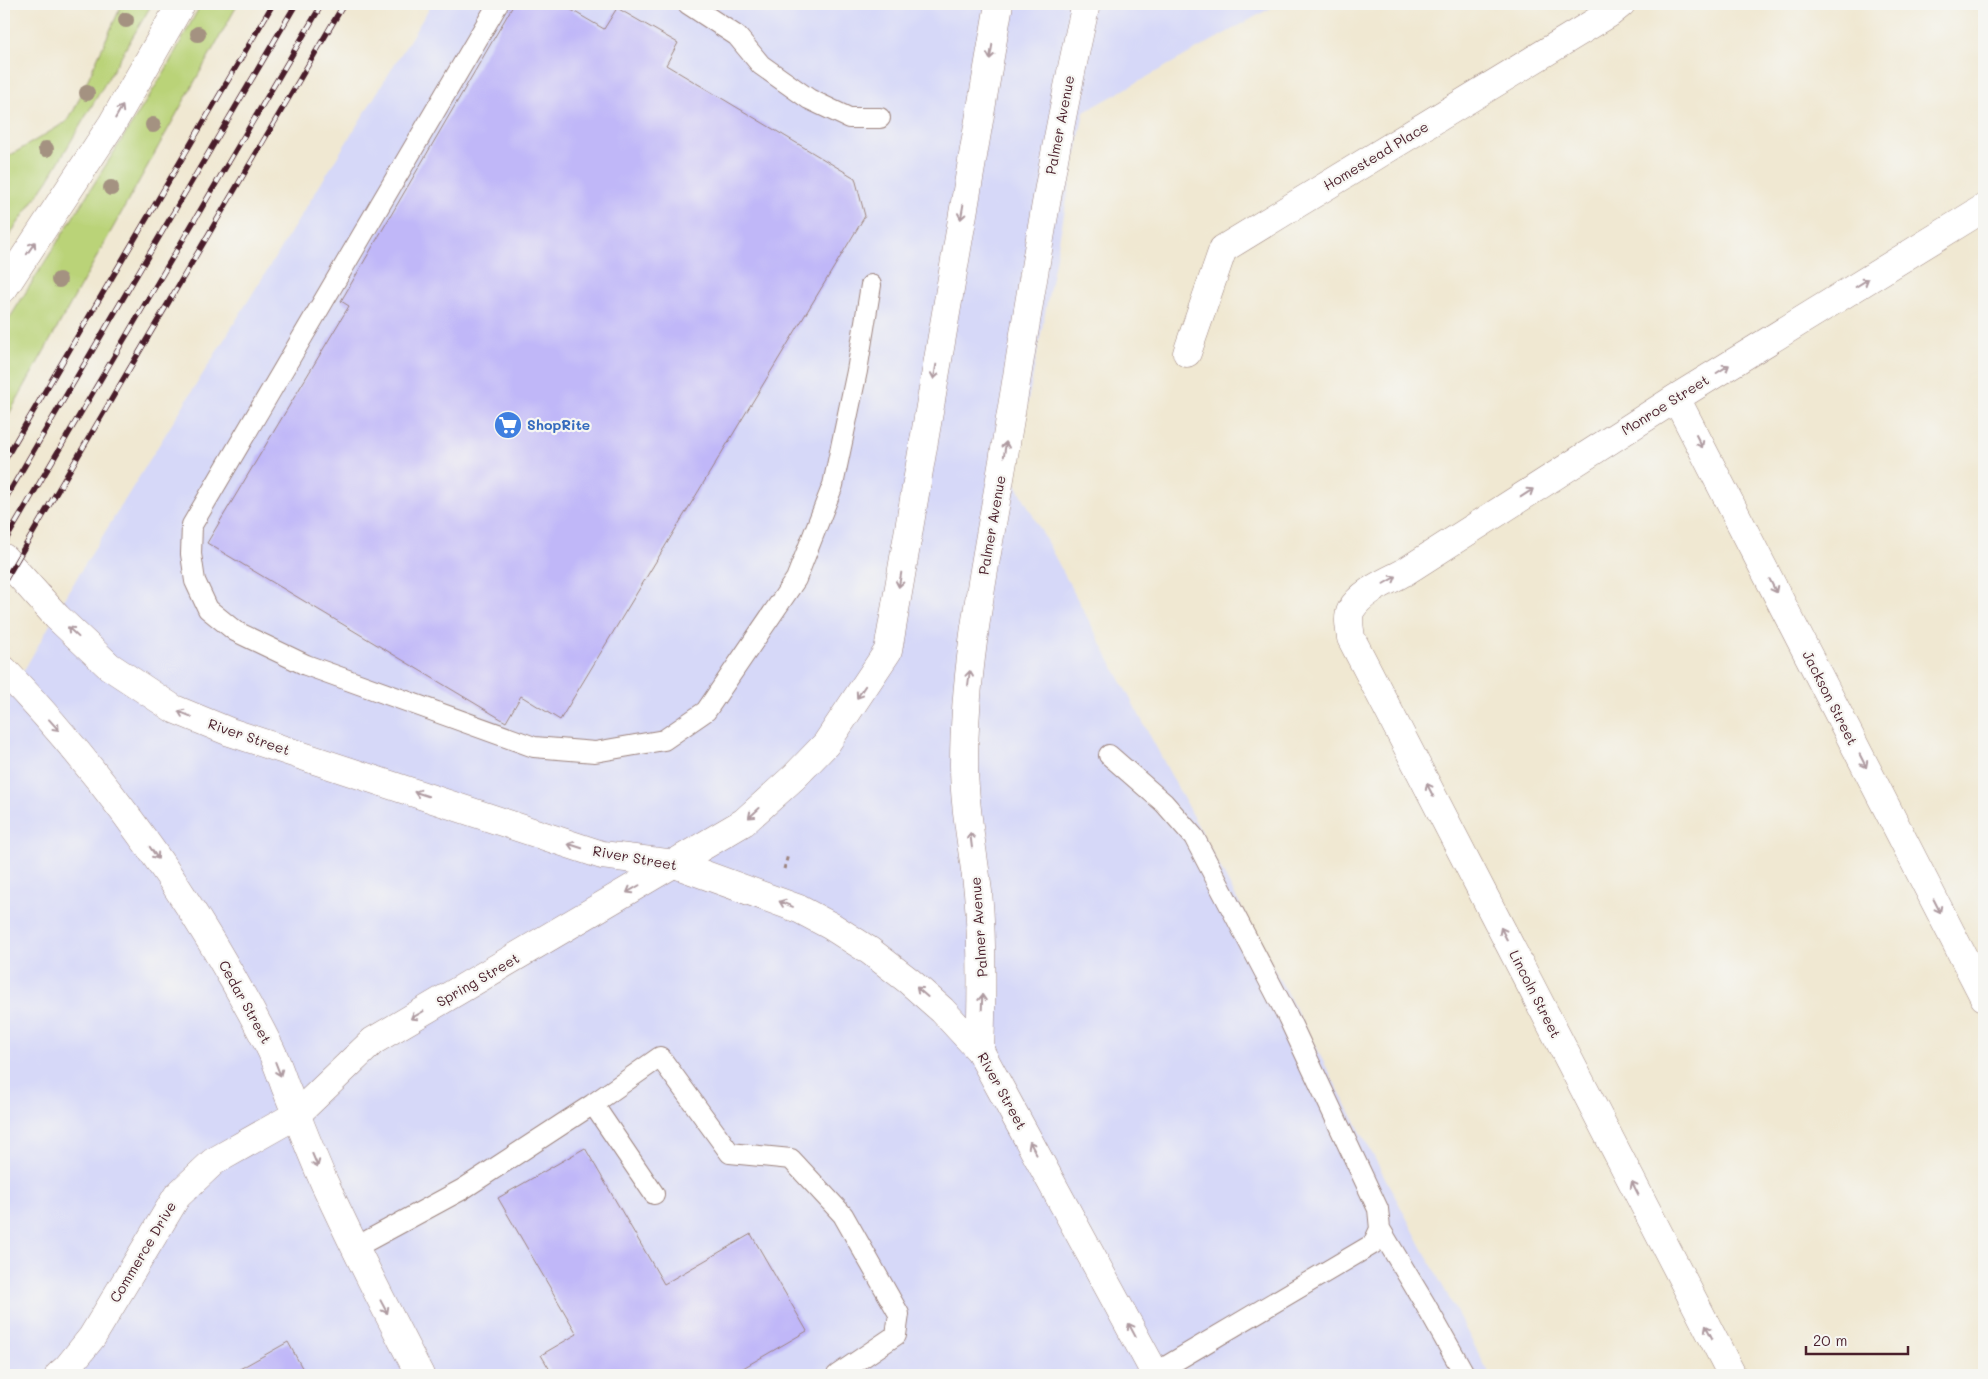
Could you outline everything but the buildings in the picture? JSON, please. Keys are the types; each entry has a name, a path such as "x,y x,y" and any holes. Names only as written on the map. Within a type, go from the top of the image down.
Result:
{"main road":[{"path":"4,288 112,124 182,4"},
{"path":"675,864 744,822 794,777 826,744 888,651 999,4"},
{"name":"Palmer Avenue","path":"980,1051 983,962 978,892 969,825 964,766 968,690 984,566 1047,196 1071,68 1086,4"},
{"name":"Homestead Place","path":"1187,353 1223,249 1622,4"},
{"name":"Monroe Street","path":"1352,610 1367,593 1403,573 1676,398 1984,208"},
{"name":"Jackson Street","path":"1676,398 1984,997"},
{"name":"River Street","path":"4,558 57,617 109,666 174,710 230,732 602,855 675,864 799,909 831,926 870,951 910,981 942,1010 980,1051 1154,1374"},
{"name":"Lincoln Street","path":"1352,610 1349,620 1351,638 1732,1375"},
{"name":"Cedar Street","path":"4,670 95,772 128,816 168,872 232,976 270,1046 324,1182 378,1296 420,1375"},
{"name":"Spring Street","path":"296,1115 373,1041 675,864"},
{"name":"Commerce Drive","path":"59,1375 92,1337 177,1196 213,1162 296,1115"}],"lane":[{"path":"498,4 192,525 191,554 194,581 208,608 235,631 306,665 534,746 596,752 664,740 706,711 796,579 833,485 857,371 871,285"},
{"path":"688,4 737,36 761,65 809,99 849,118 880,118"},
{"path":"1109,754 1164,803 1194,837 1288,1017 1378,1209 1380,1229 1465,1375"},
{"path":"356,1247 463,1189 593,1104 660,1057 730,1152 790,1159 843,1215 899,1314 896,1335 837,1375"},
{"path":"593,1104 654,1194"},
{"path":"1154,1374 1373,1244 1380,1229"}],"path":[{"path":"782,878 788,856"}],"shaded area":[{"path":"432,4 1278,4 1084,112 1013,478 1490,1375 4,1375 4,705 79,574"}],"green space":[{"path":"122,4 152,4 48,180 4,243 4,159 66,122 74,110"},
{"path":"201,4 238,4 4,423 4,327 165,71"}],"railway":[{"path":"4,461 273,4"},
{"path":"4,501 296,4"},
{"path":"4,543 322,4"},
{"path":"4,582 344,4"}],"place":[{"name":"ShopRite","path":"508,425"}]}
